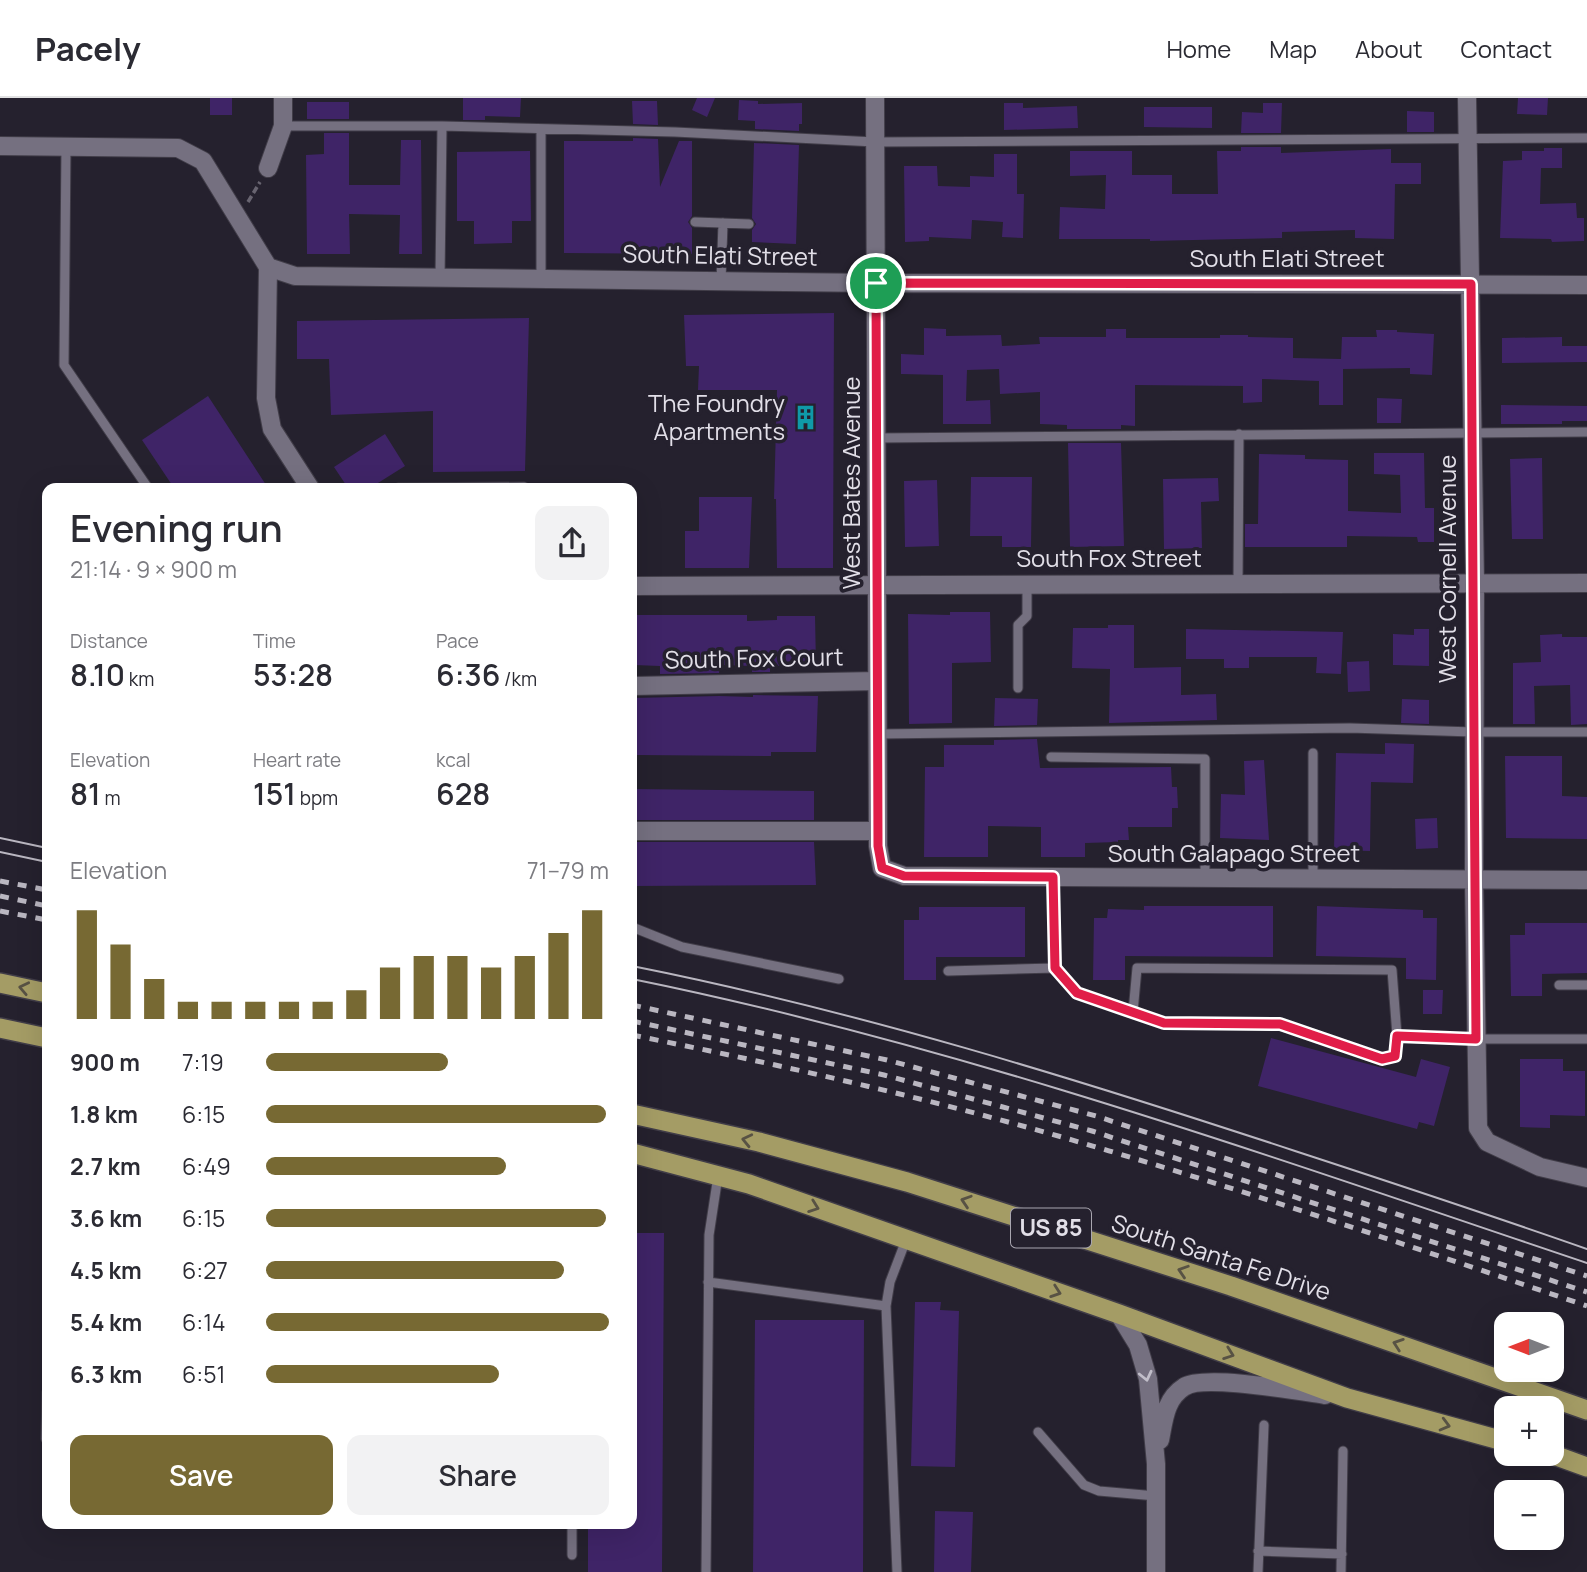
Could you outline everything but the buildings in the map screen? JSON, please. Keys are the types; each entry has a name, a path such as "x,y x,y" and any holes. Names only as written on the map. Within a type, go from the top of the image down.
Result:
{"highway":[{"path":"0,983 42,992"},
{"path":"0,1028 42,1037"},
{"name":"South Santa Fe Drive","path":"637,1115 759,1142 907,1181 1231,1286 1587,1410"},
{"name":"US 85","path":"637,1154 749,1184 1119,1314 1347,1398 1494,1438"},
{"path":"1564,1459 1587,1467"}],"street":[{"path":"268,168 283,126 283,98"},
{"name":"West Bates Avenue","path":"875,98 878,831 882,868"},
{"name":"West Cornell Avenue","path":"1467,98 1475,582 1473,732 1478,1128 1487,1142 1540,1167 1587,1178"},
{"path":"0,146 178,148 203,161 268,267 266,398 272,429 307,483"},
{"name":"South Elati Street","path":"268,267 295,276 876,283 1587,285"},
{"name":"South Fox Street","path":"637,586 1587,583"},
{"name":"South Fox Court","path":"637,685 877,681"},
{"path":"637,831 878,831"},
{"name":"South Galapago Street","path":"882,868 904,876 1587,880"},
{"path":"1119,1314 1138,1345 1148,1379 1156,1464 1156,1572"},
{"path":"1156,1464 1166,1405 1185,1386 1220,1381 1347,1398"}],"lane":[{"path":"283,126 442,126 675,132 875,142 1587,138"},
{"path":"440,277 442,126"},
{"path":"541,129 541,278"},
{"path":"66,147 64,365 145,483"},
{"path":"695,222 749,224"},
{"path":"721,281 723,223"},
{"path":"877,438 1587,432"},
{"path":"1238,583 1239,434"},
{"path":"1018,688 1018,625 1027,616 1027,583"},
{"path":"878,734 1350,728 1587,732"},
{"path":"1312,878 1313,753"},
{"path":"1051,757 1205,758 1205,878"},
{"path":"1053,877 1055,968 1077,993 1132,1012 1164,1023 1280,1024 1382,1059 1395,1056 1397,1036 1392,970 1137,968 1132,1012"},
{"path":"637,929 682,947 839,979"},
{"path":"948,971 1055,968"},
{"path":"1559,985 1587,985"},
{"path":"1397,1036 1476,1039 1587,1038"},
{"path":"706,1572 709,1235 718,1176"},
{"path":"897,1572 886,1306 890,1282 906,1240"},
{"path":"708,1282 886,1306"},
{"path":"1258,1572 1264,1425"},
{"path":"1038,1432 1084,1485 1098,1491 1156,1496"},
{"path":"1341,1572 1343,1451"},
{"path":"572,1529 572,1555"},
{"path":"1258,1551 1342,1554"}],"path":[{"path":"239,217 268,168"}],"tram line":[{"path":"0,838 42,847"},
{"path":"0,852 42,861"},
{"path":"637,967 800,1004 966,1048 1213,1124 1587,1249"},
{"path":"637,980 874,1036 994,1070 1232,1144 1587,1263"}],"railway":[{"path":"0,881 42,889"},
{"path":"0,896 42,905"},
{"path":"0,911 42,919"},
{"path":"637,1006 887,1060 1096,1116 1587,1276"},
{"path":"637,1022 884,1075 1092,1131 1587,1292"},
{"path":"637,1036 857,1084 1024,1126 1271,1201 1587,1306"}],"place":[{"name":"The Foundry Apartments","path":"805,418"}],"route":[{"path":"876,283 1471,284 1476,1039 1397,1036 1395,1056 1382,1059 1280,1024 1164,1023 1077,993 1055,968 1053,877 904,876 882,868 878,846 876,283"}]}
